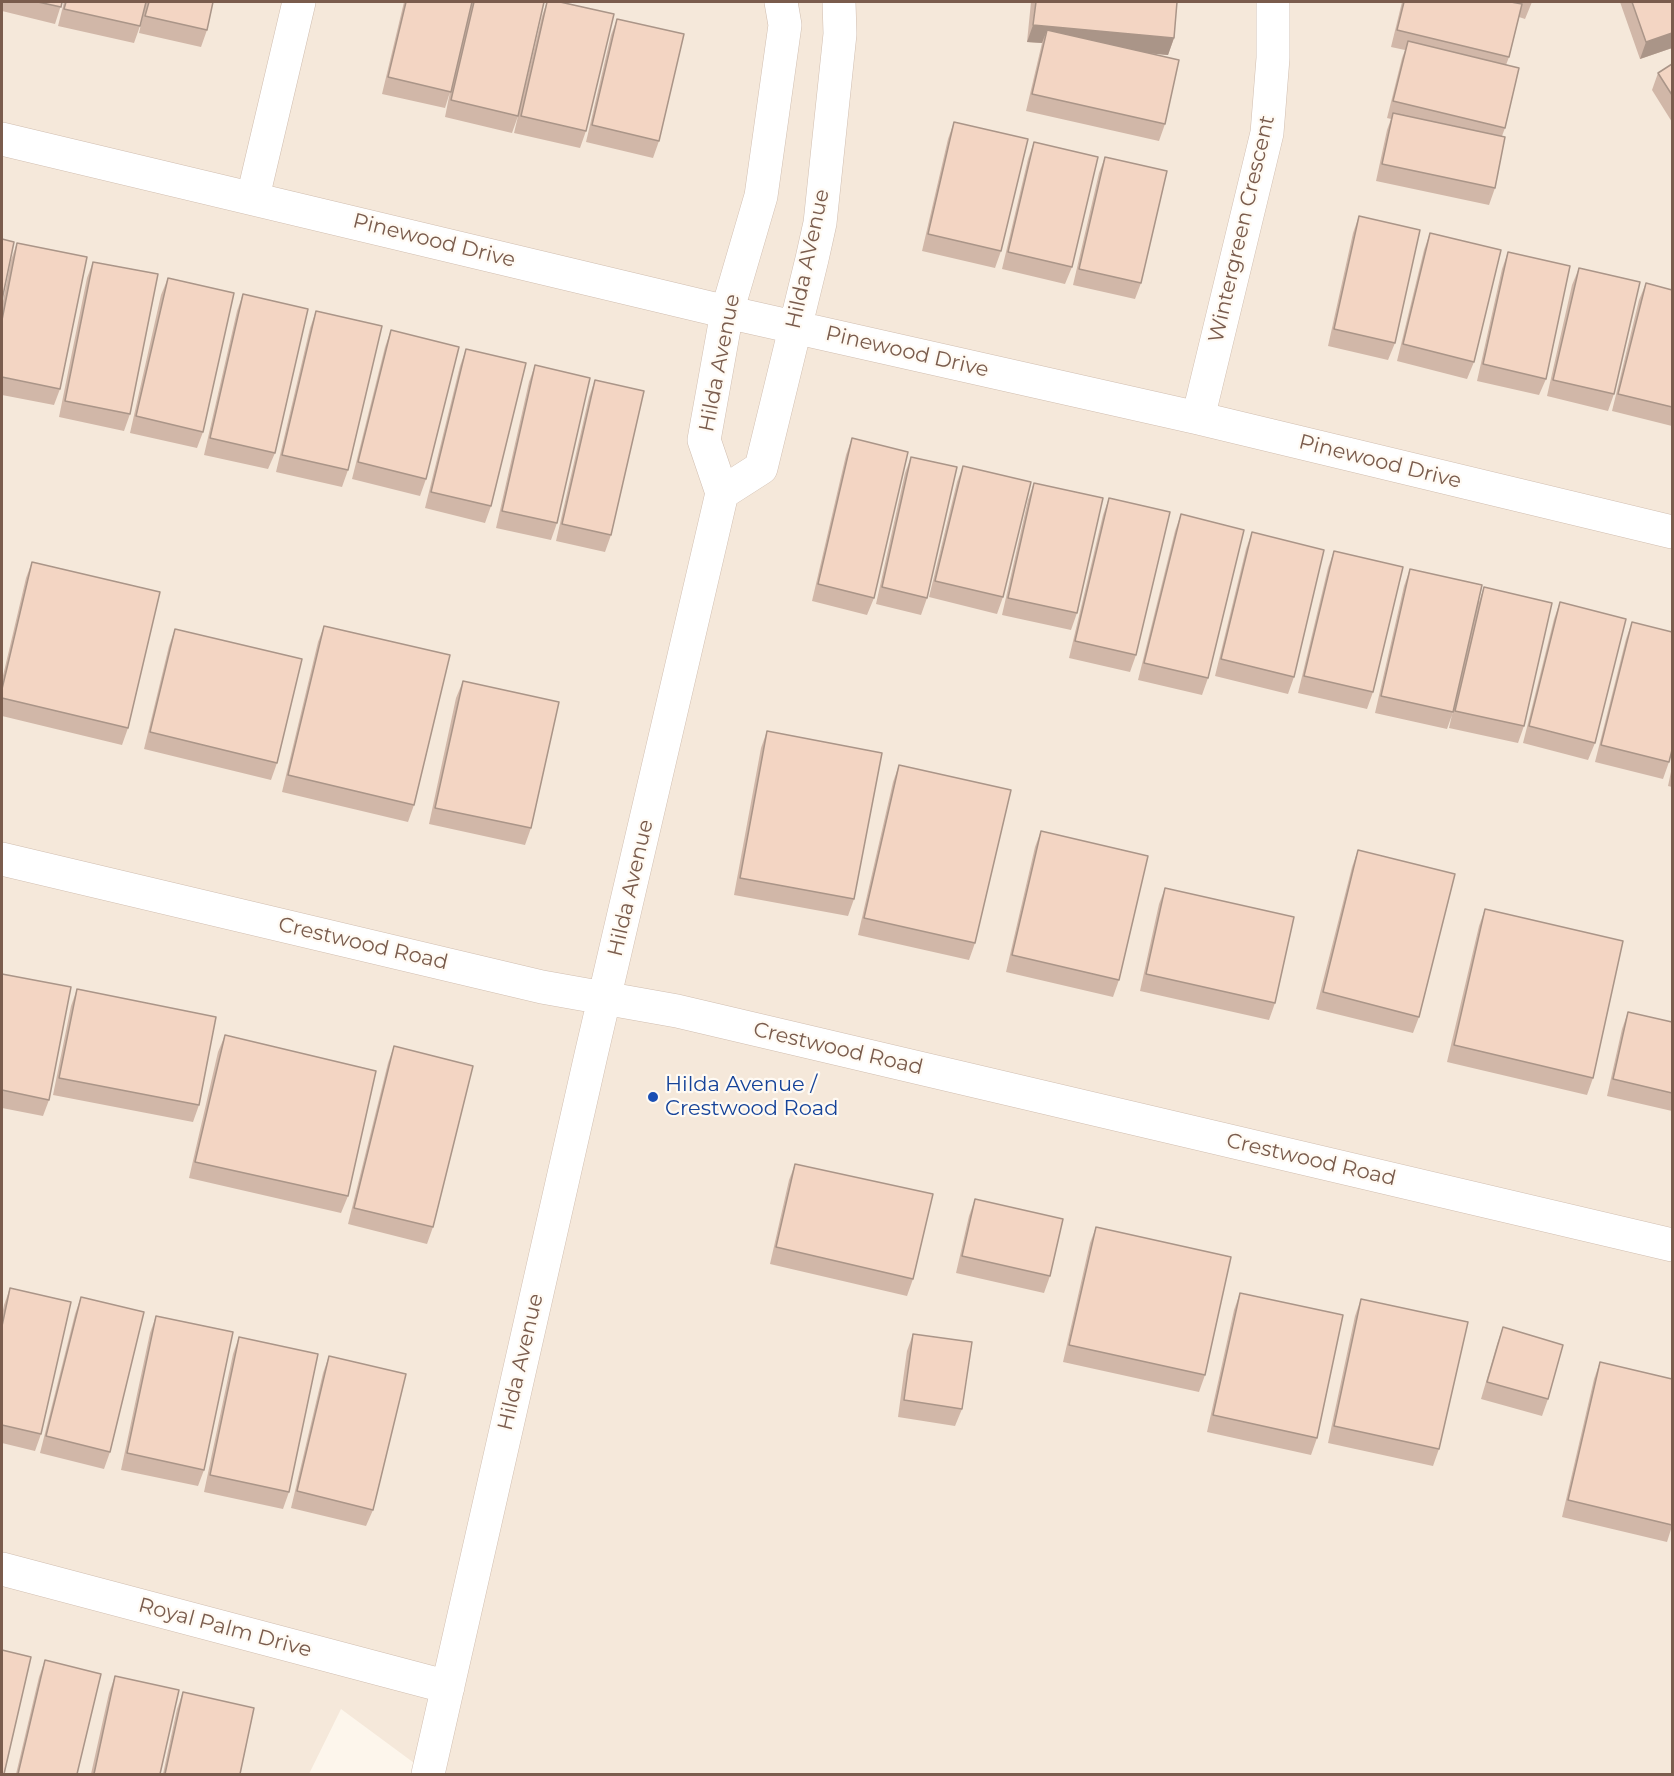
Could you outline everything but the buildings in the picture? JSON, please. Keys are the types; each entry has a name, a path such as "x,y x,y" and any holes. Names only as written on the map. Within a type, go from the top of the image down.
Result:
{"street":[{"path":"253,197 299,2"},
{"name":"Hilda Avenue","path":"428,1774 722,493 704,440 728,312 761,196 785,25 781,2"},
{"name":"Hilda AVenue","path":"722,493 760,468 820,223 840,33 839,2"},
{"name":"Wintergreen Crescent","path":"1198,418 1267,133 1273,58 1272,2"},
{"name":"Pinewood Drive","path":"2,138 728,312 1198,418 1672,532"},
{"name":"Crestwood Road","path":"2,859 542,987 605,996 1672,1245"},
{"name":"Royal Palm Drive","path":"2,1569 448,1688"}],"shaded area":[{"path":"2,2 1672,2 1672,1774 429,1774 341,1709 309,1774 2,1774"}],"place":[{"name":"Hilda Avenue / Crestwood Road","path":"653,1097"}]}
